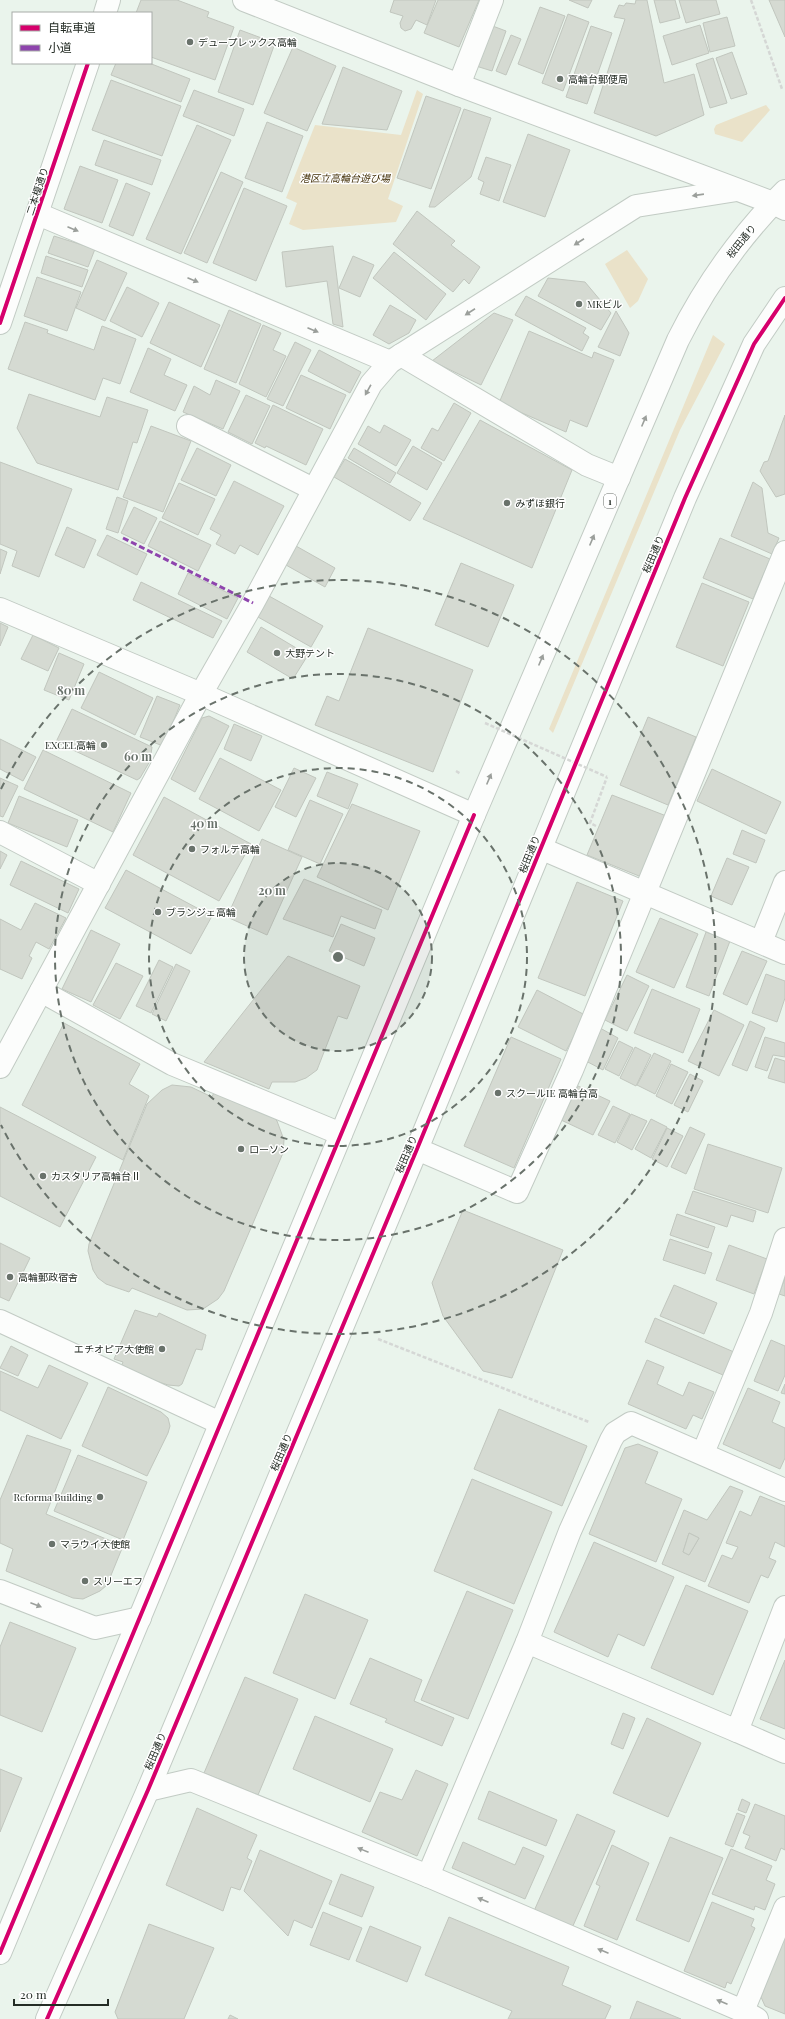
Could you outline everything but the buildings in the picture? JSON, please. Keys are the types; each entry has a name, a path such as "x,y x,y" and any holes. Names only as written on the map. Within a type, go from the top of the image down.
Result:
{"main road":[{"path":"105,12 109,0"},
{"path":"244,0 459,85 737,190 781,201"},
{"path":"459,85 492,0"},
{"name":"二本榎通り","path":"0,323 88,64"},
{"path":"0,1067 201,694 253,603 313,489 371,384 396,359 636,206 737,190"},
{"name":"桜田通り","path":"0,1953 474,815 678,340 694,307 734,247 781,201"},
{"path":"38,214 396,359 587,465 620,478"},
{"name":"桜田通り","path":"47,2019 148,1790 417,1149 685,498 754,344 785,298"},
{"path":"188,426 313,489"},
{"path":"417,1149 517,1192 572,1070 785,552"},
{"path":"0,609 201,694 474,815"},
{"path":"0,832 99,884"},
{"path":"540,848 776,949 785,882"},
{"path":"41,991 172,1064 341,1134"},
{"path":"703,1453 761,1313 785,1239"},
{"path":"0,1321 220,1423"},
{"path":"428,1876 527,1642 570,1531 615,1433 631,1423 703,1453 785,1490"},
{"path":"0,1591 95,1628 140,1618"},
{"path":"737,1731 785,1607"},
{"path":"527,1642 785,1752"},
{"path":"148,1790 192,1780 428,1876 750,2015 785,1908"}],"path":[{"path":"751,0 782,89"},
{"path":"485,723 608,777 590,823 596,826"},
{"path":"378,1339 615,1433"}],"green space":[{"name":"港区立高輪台遊び場","path":"417,90 423,94 388,199 403,206 396,222 303,230 289,224 297,203 286,198 315,125 401,135"},
{"path":"766,105 770,110 742,142 715,134 714,129 716,125"},
{"path":"627,250 648,279 638,301 630,308 605,264"},
{"path":"713,335 725,344 680,430 553,733 549,729"}],"marked path":[{"path":"123,538 253,603"}],"cycle path":[{"path":"0,323 88,64"},
{"path":"47,2019 148,1790 417,1149 685,498 754,344 785,298"},
{"path":"0,1953 474,815"}],"place":[{"name":"デュープレックス高輪","path":"190,42"},
{"name":"高輪台郵便局","path":"560,79"},
{"name":"MKビル","path":"579,304"},
{"name":"みずほ銀行","path":"507,503"},
{"name":"大野テント","path":"277,653"},
{"name":"EXCEL高輪","path":"104,745"},
{"name":"フォルテ高輪","path":"192,849"},
{"name":"ブランジェ高輪","path":"158,912"},
{"name":"スクールIE 高輪台高","path":"498,1093"},
{"name":"ローソン","path":"241,1149"},
{"name":"カスタリア高輪台Ⅱ","path":"43,1176"},
{"name":"高輪郵政宿舎","path":"10,1277"},
{"name":"エチオピア大使館","path":"162,1349"},
{"name":"Reforma Building","path":"100,1497"},
{"name":"マラウイ大使館","path":"52,1544"},
{"name":"スリーエフ","path":"85,1581"}]}
